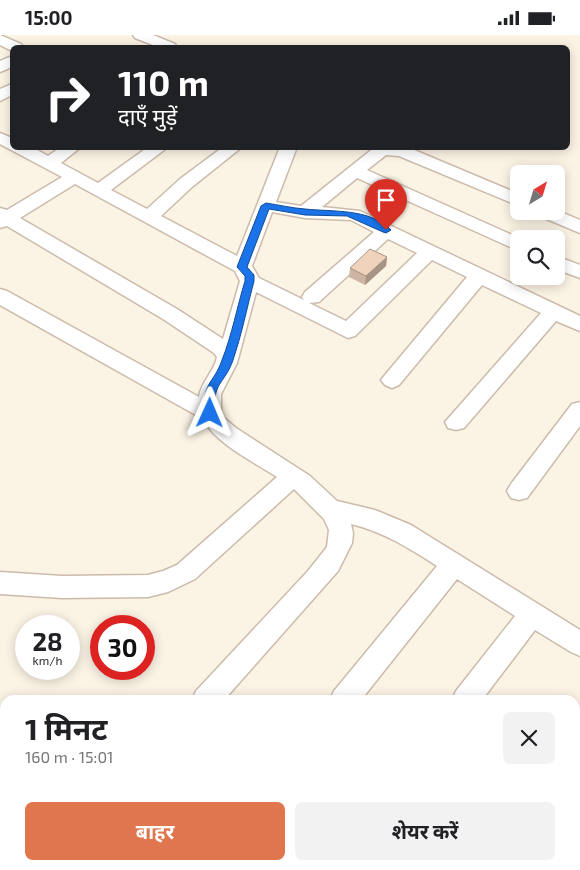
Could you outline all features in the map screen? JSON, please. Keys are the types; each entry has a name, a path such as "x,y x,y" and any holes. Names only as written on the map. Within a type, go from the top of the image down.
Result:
{"street":[{"path":"140,35 161,45"},
{"path":"0,39 12,45"},
{"path":"26,150 73,178 149,217 348,331 430,251"},
{"path":"48,163 68,150"},
{"path":"98,191 156,150"},
{"path":"149,217 186,183 230,150"},
{"path":"210,413 211,388 224,369 246,274 266,206 288,150"},
{"path":"305,212 382,150 401,151 510,197"},
{"path":"355,171 510,241"},
{"path":"2,218 73,178"},
{"path":"266,206 305,212 354,215 580,324"},
{"path":"2,218 191,327 228,355"},
{"path":"564,220 580,227"},
{"path":"312,297 386,230"},
{"path":"565,266 580,272"},
{"path":"392,380 479,276"},
{"path":"0,297 210,413 221,428 292,477 320,499 340,524 342,537 338,550 313,582 211,695"},
{"path":"456,422 553,311"},
{"path":"519,491 580,410"},
{"path":"0,583 62,587 148,586 168,581 186,572 292,477"},
{"path":"328,509 375,520 403,532 580,644"},
{"path":"348,695 454,564"},
{"path":"470,695 532,614"}],"building":[{"path":"370,249 387,257 366,276 350,268"}],"route":[{"path":"210,413 211,388 227,362 250,281 249,275 242,267 266,206 305,212 347,213 386,230"}]}
